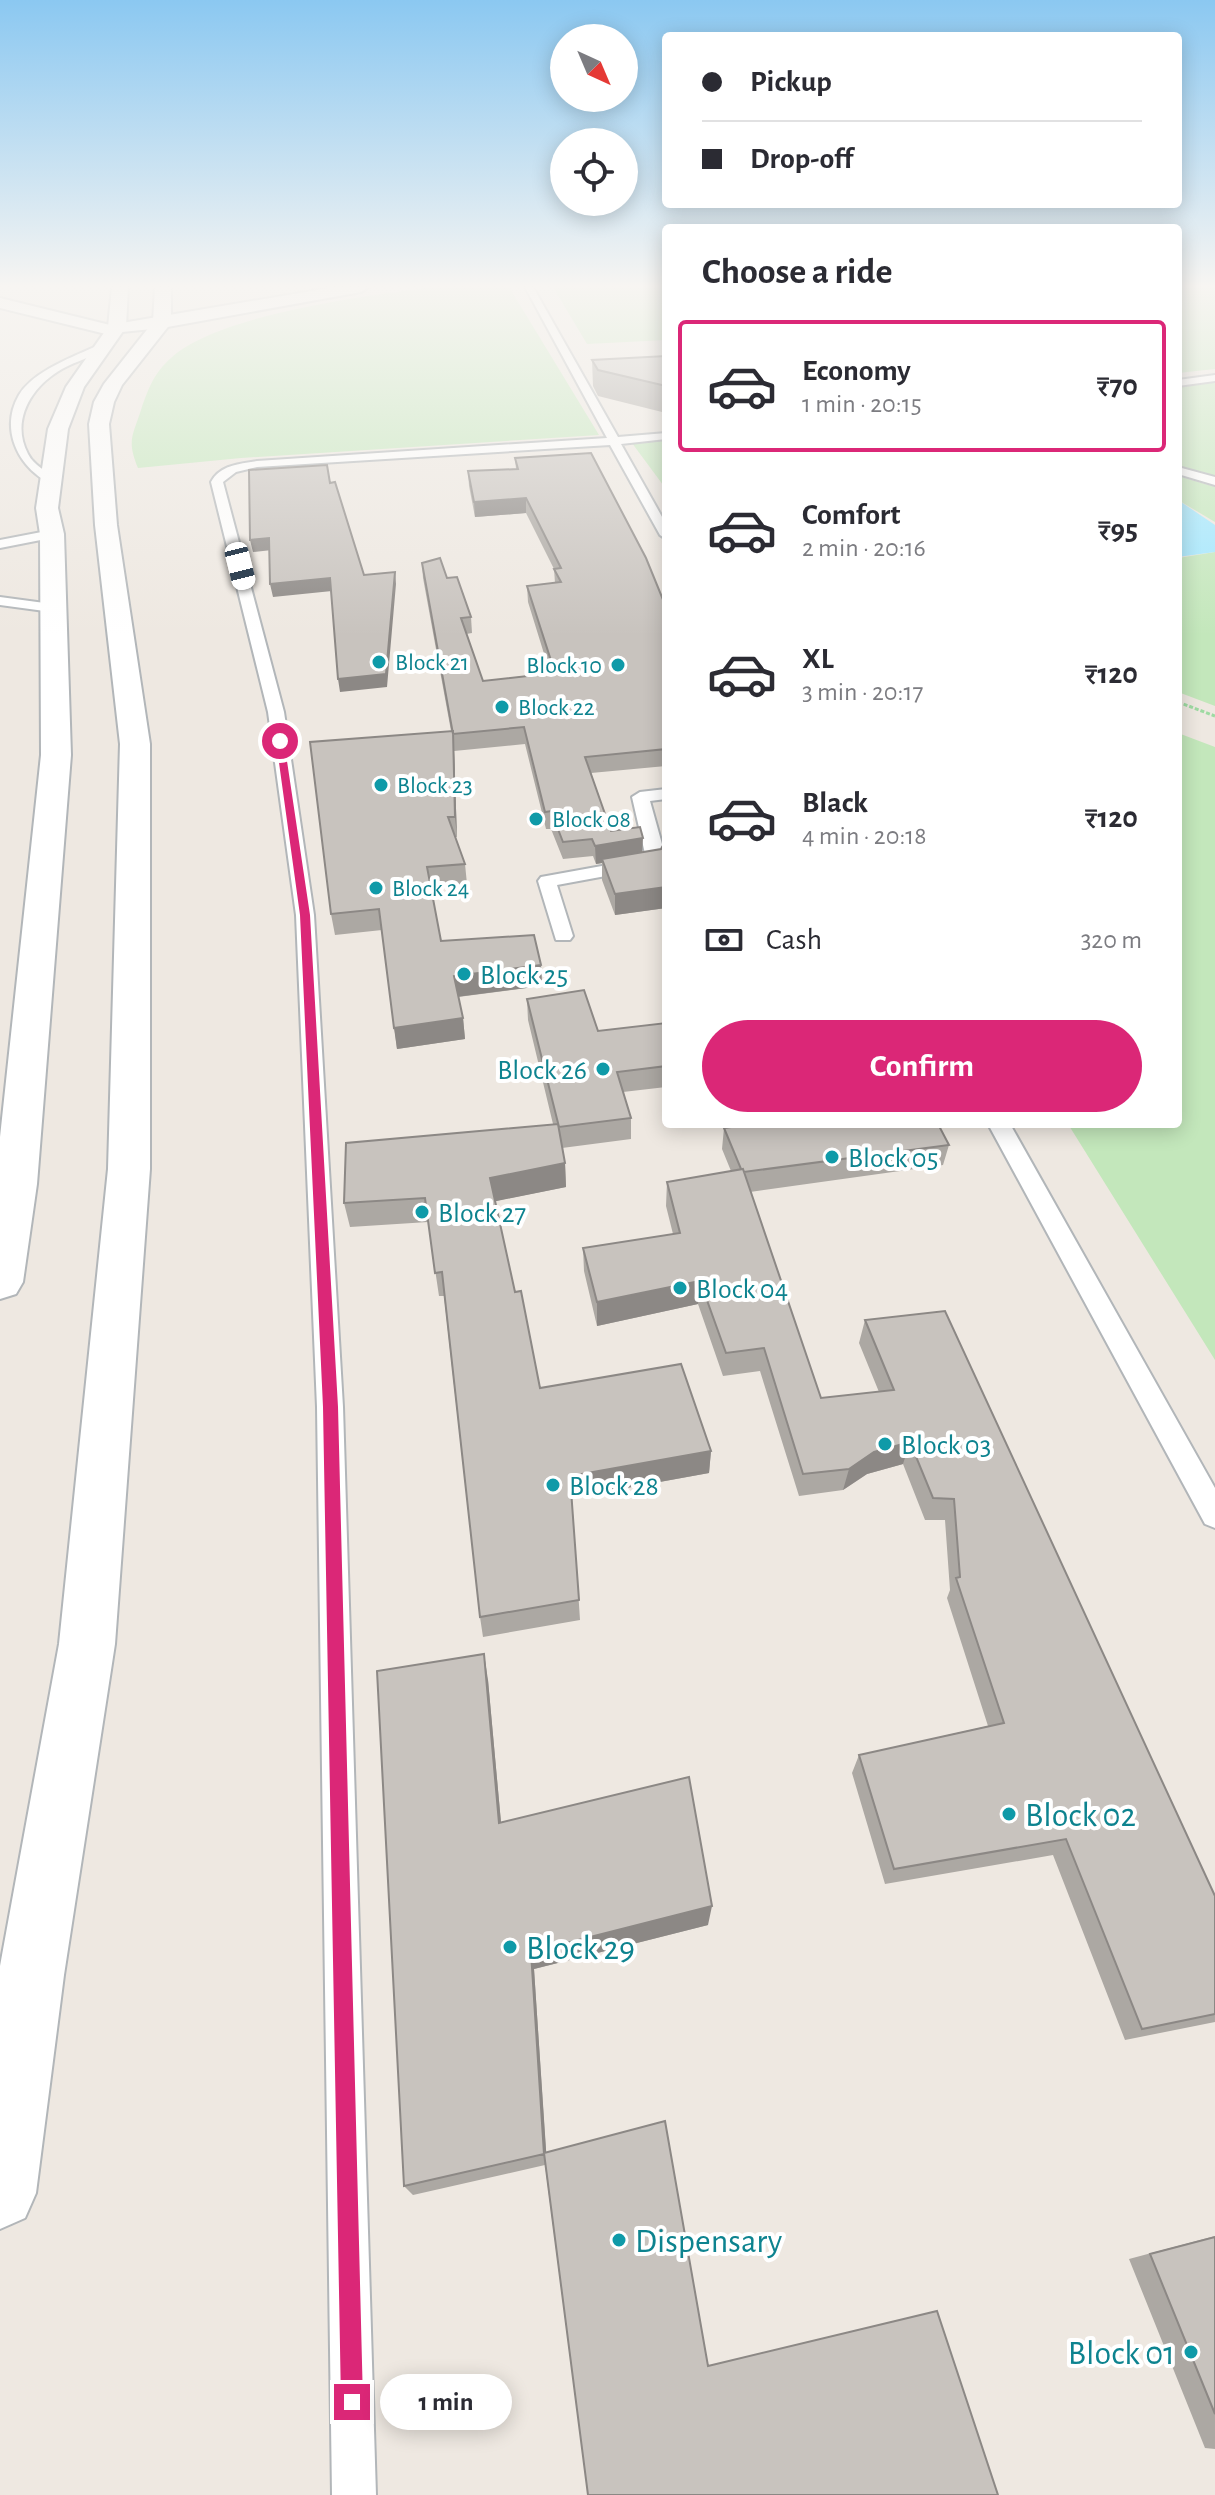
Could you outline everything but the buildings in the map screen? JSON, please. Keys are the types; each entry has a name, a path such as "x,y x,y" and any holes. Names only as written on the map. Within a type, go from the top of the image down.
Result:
{"street":[{"path":"0,1282 16,1184 56,755 52,534 47,508 50,479 67,403"},
{"path":"0,2193 31,1975 87,1644 129,1169 135,744 106,525 99,424 104,403"},
{"path":"52,534 106,525"}],"lane":[{"path":"23,403 18,444 21,457 36,472 50,479"},
{"path":"593,403 662,528"},
{"path":"354,2495 330,1407 305,915 276,712 217,482 220,476 232,469 257,464 662,436"},
{"path":"1182,471 1215,481"},
{"path":"0,544 52,534"},
{"path":"0,601 52,608"},
{"path":"563,936 547,881 654,862 658,833 640,797 662,794"},
{"path":"1001,1128 1215,1515"}],"path":[{"path":"1182,704 1215,716"}],"green space":[{"path":"143,403 580,403 599,435 241,458 138,468 132,439"},
{"path":"1182,403 1215,403 1215,480 1182,471"},
{"path":"662,436 662,484 629,439"},
{"path":"1182,477 1215,487 1215,522 1182,502"},
{"path":"1215,552 1215,706 1182,694 1182,557"},
{"path":"1182,735 1215,747 1215,1360 1070,1128 1182,1128"}],"water":[{"path":"1182,503 1215,525 1215,552 1182,556"}],"place":[{"name":"Block 21","path":"379,662"},
{"name":"Block 10","path":"618,665"},
{"name":"Block 22","path":"502,707"},
{"name":"Block 23","path":"381,785"},
{"name":"Block 08","path":"536,819"},
{"name":"Block 24","path":"376,888"},
{"name":"Block 25","path":"464,974"},
{"name":"Block 26","path":"603,1069"},
{"name":"Block 05","path":"832,1157"},
{"name":"Block 27","path":"422,1212"},
{"name":"Block 04","path":"680,1288"},
{"name":"Block 03","path":"885,1444"},
{"name":"Block 28","path":"553,1485"},
{"name":"Block 02","path":"1009,1814"},
{"name":"Block 29","path":"510,1947"},
{"name":"Dispensary","path":"619,2240"},
{"name":"Block 01","path":"1191,2352"}],"route":[{"path":"280,741 305,915 330,1407 352,2402"}]}
